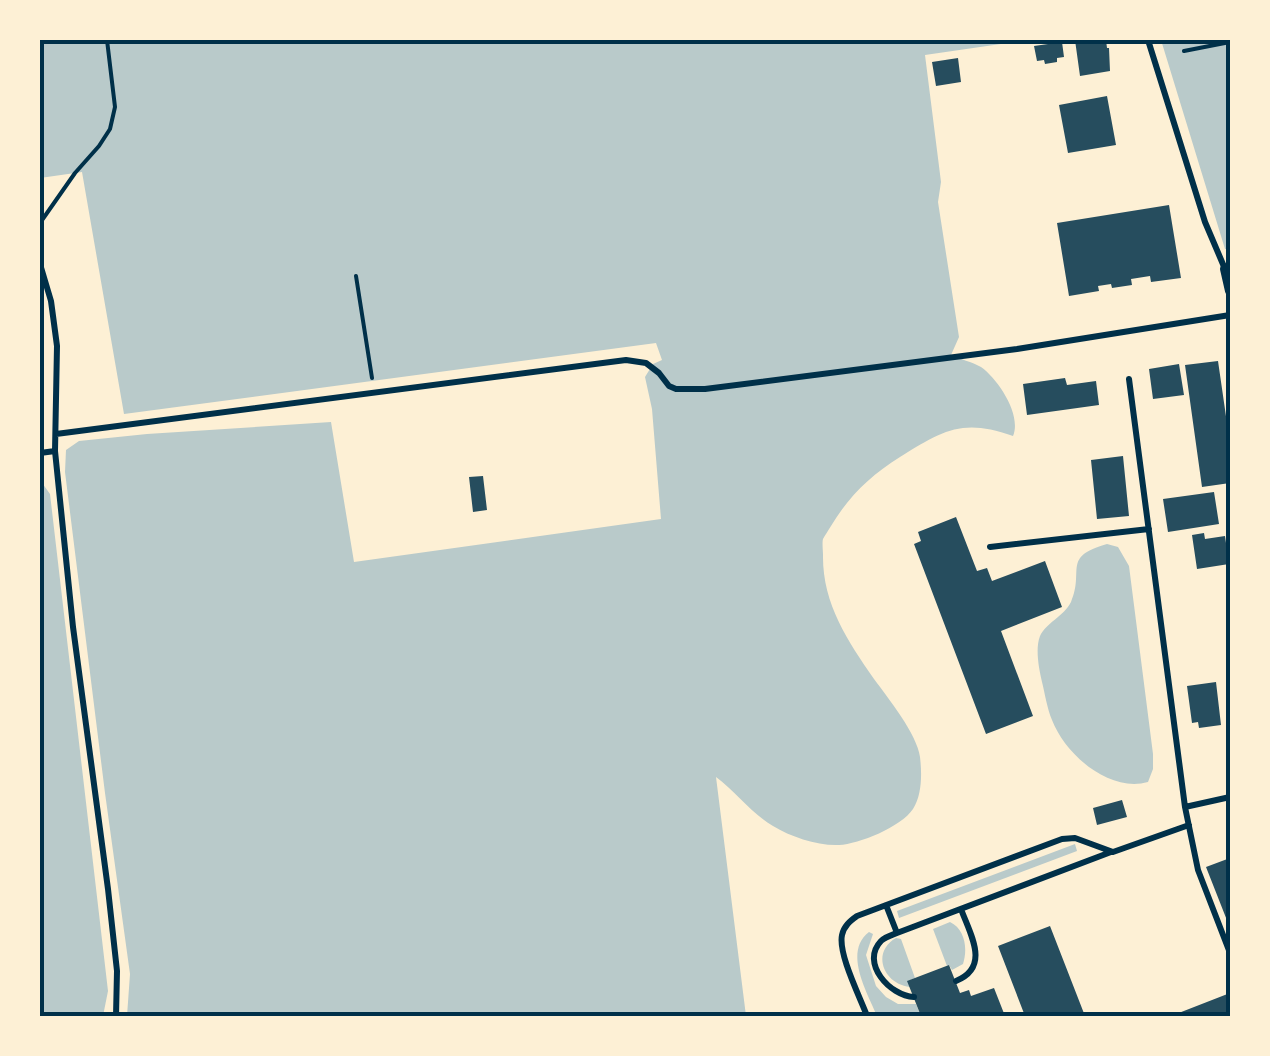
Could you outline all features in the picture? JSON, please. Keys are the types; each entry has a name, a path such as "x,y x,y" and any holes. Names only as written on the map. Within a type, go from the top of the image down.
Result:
{"street":[{"path":"1227,268 1230,291"}],"lane":[{"path":"1148,40 1205,222 1227,268"},
{"path":"40,264 51,301 57,346 55,451 73,628 114,938 116,1016"},
{"path":"56,434 626,360 646,363 676,389 705,389 1017,349 1230,315"},
{"path":"1129,379 1185,807 1198,870 1230,953"},
{"path":"40,453 55,451"},
{"path":"990,547 1149,529"},
{"path":"1185,807 1230,796"},
{"path":"914,997 900,996 887,986 876,965 876,951 883,939 1189,824"},
{"path":"867,1016 842,948 842,934 858,916 1062,839 1076,838 1112,852"},
{"path":"886,905 897,933"},
{"path":"956,980 970,972 976,960 974,942 960,909"}],"path":[{"path":"40,223 110,129 116,108 107,40"},
{"path":"1184,51 1230,42"},
{"path":"356,276 374,393"}],"shaded area":[{"path":"40,40 1029,40 925,55 941,182 938,202 959,337 951,355 981,367 994,380 1011,408 1013,436 967,428 929,440 889,464 861,487 823,540 827,589 838,620 918,748 918,797 907,816 890,828 847,844 831,845 805,840 773,826 716,777 746,1016 127,1016 130,974 65,472 66,450 79,441 331,422 354,562 661,519 652,409 645,377 653,364 662,360 656,343 124,414 82,172 40,178"},
{"path":"1161,40 1230,40 1230,249 1225,249"},
{"path":"40,480 50,494 108,991 103,1016 40,1016"},
{"path":"1107,544 1118,547 1129,566 1153,754 1148,782 1118,782 1104,776 1067,746 1052,720 1040,671 1040,636 1071,602 1079,560"},
{"path":"1075,844 1077,851 899,918 897,911"},
{"path":"950,922 959,929 965,946 963,964 952,970 933,929"},
{"path":"869,932 873,934 866,955 876,986 898,1004 916,1004 921,1016 907,1016 905,1012 877,1016 857,961 861,940"},
{"path":"896,938 901,939 915,978 908,981 910,987 893,980 884,967 884,951"}],"building":[{"path":"1075,40 1106,40 1110,71 1080,76"},
{"path":"1062,42 1064,57 1045,64 1044,60 1037,61 1034,46"},
{"path":"958,58 961,82 936,86 932,62"},
{"path":"1107,96 1116,145 1068,153 1059,105"},
{"path":"1169,205 1181,278 1151,282 1150,276 1131,279 1132,285 1098,286 1099,291 1069,296 1057,223"},
{"path":"1218,361 1230,444 1230,483 1202,487 1185,365"},
{"path":"1179,364 1184,395 1153,399 1149,369"},
{"path":"1065,378 1067,385 1096,381 1099,405 1027,415 1023,384"},
{"path":"1123,456 1129,516 1097,519 1091,460"},
{"path":"483,476 487,510 473,512 469,477"},
{"path":"1214,492 1219,524 1168,532 1163,499"},
{"path":"956,517 977,571 987,568 992,581 1045,561 1062,607 1001,631 1033,716 986,734 914,544 921,541 918,532"},
{"path":"1204,533 1205,539 1225,536 1229,564 1197,569 1192,535"},
{"path":"1216,682 1221,725 1199,728 1198,722 1192,723 1187,686"},
{"path":"1122,800 1127,817 1097,825 1093,808"},
{"path":"1230,858 1230,928 1206,867"},
{"path":"1050,926 1085,1016 1025,1016 998,946"},
{"path":"949,965 960,993 969,990 971,996 994,988 1005,1016 921,1016 907,981"},
{"path":"1230,993 1230,1016 1171,1016"}]}
